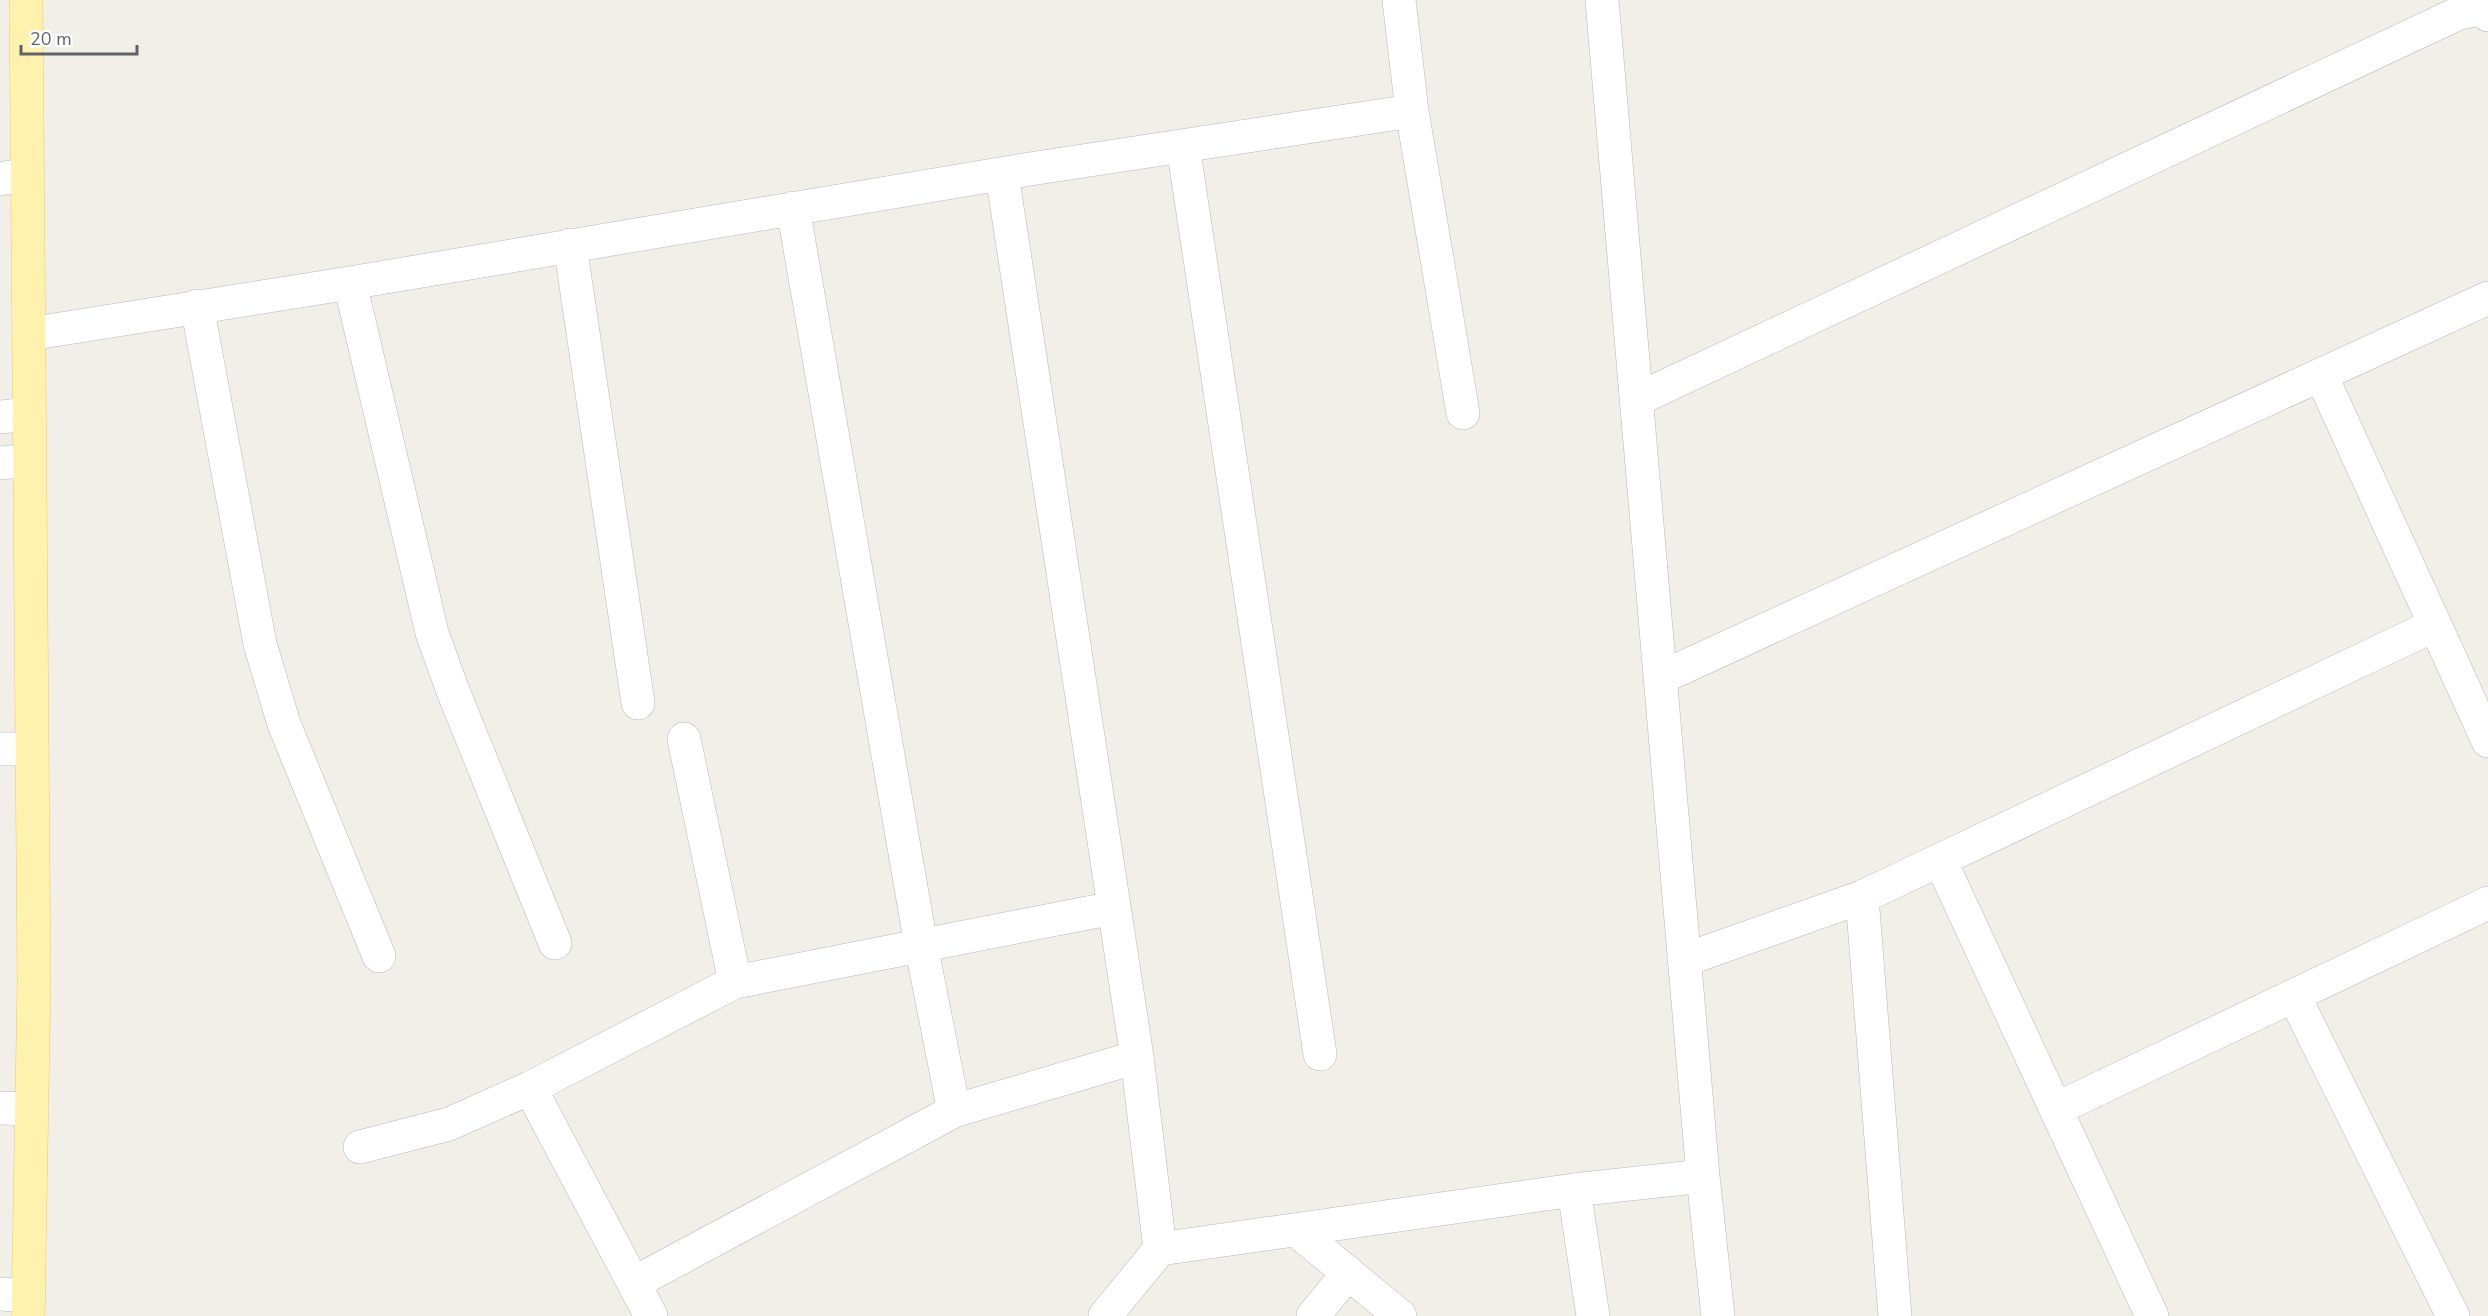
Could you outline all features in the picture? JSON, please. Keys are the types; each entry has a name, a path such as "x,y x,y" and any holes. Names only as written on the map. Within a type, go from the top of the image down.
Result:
{"main road":[{"path":"19,1302 32,1109 34,982 32,749 15,462 15,416 29,334 13,176 26,0"}],"street":[{"path":"1399,0 1412,111 1463,413"},
{"path":"1602,0 1703,1176 1718,1316"},
{"path":"1636,400 2459,13 2481,9 2488,15"},
{"path":"29,334 1002,174 1412,111"},
{"path":"1183,146 1320,1054"},
{"path":"1002,174 1137,1057 1160,1249"},
{"path":"793,208 921,945 954,1111"},
{"path":"570,245 638,703"},
{"path":"350,283 432,633 453,691 555,943"},
{"path":"1660,678 2488,298"},
{"path":"197,306 260,644 284,724 379,956"},
{"path":"2320,375 2488,741"},
{"path":"1684,960 1862,897 2435,625"},
{"path":"684,739 735,982"},
{"path":"0,748 32,749"},
{"path":"1940,860 2152,1316"},
{"path":"1862,897 1895,1316"},
{"path":"2056,1109 2488,903"},
{"path":"360,1147 449,1124 530,1088 735,982 1113,908"},
{"path":"2294,996 2453,1316"},
{"path":"634,1283 954,1111 1137,1057"},
{"path":"530,1088 651,1316"},
{"path":"0,1108 32,1109"},
{"path":"1105,1316 1160,1249 1574,1190 1703,1176"},
{"path":"1574,1190 1593,1316"},
{"path":"1296,1230 1400,1316"},
{"path":"1313,1316 1348,1273"}]}
